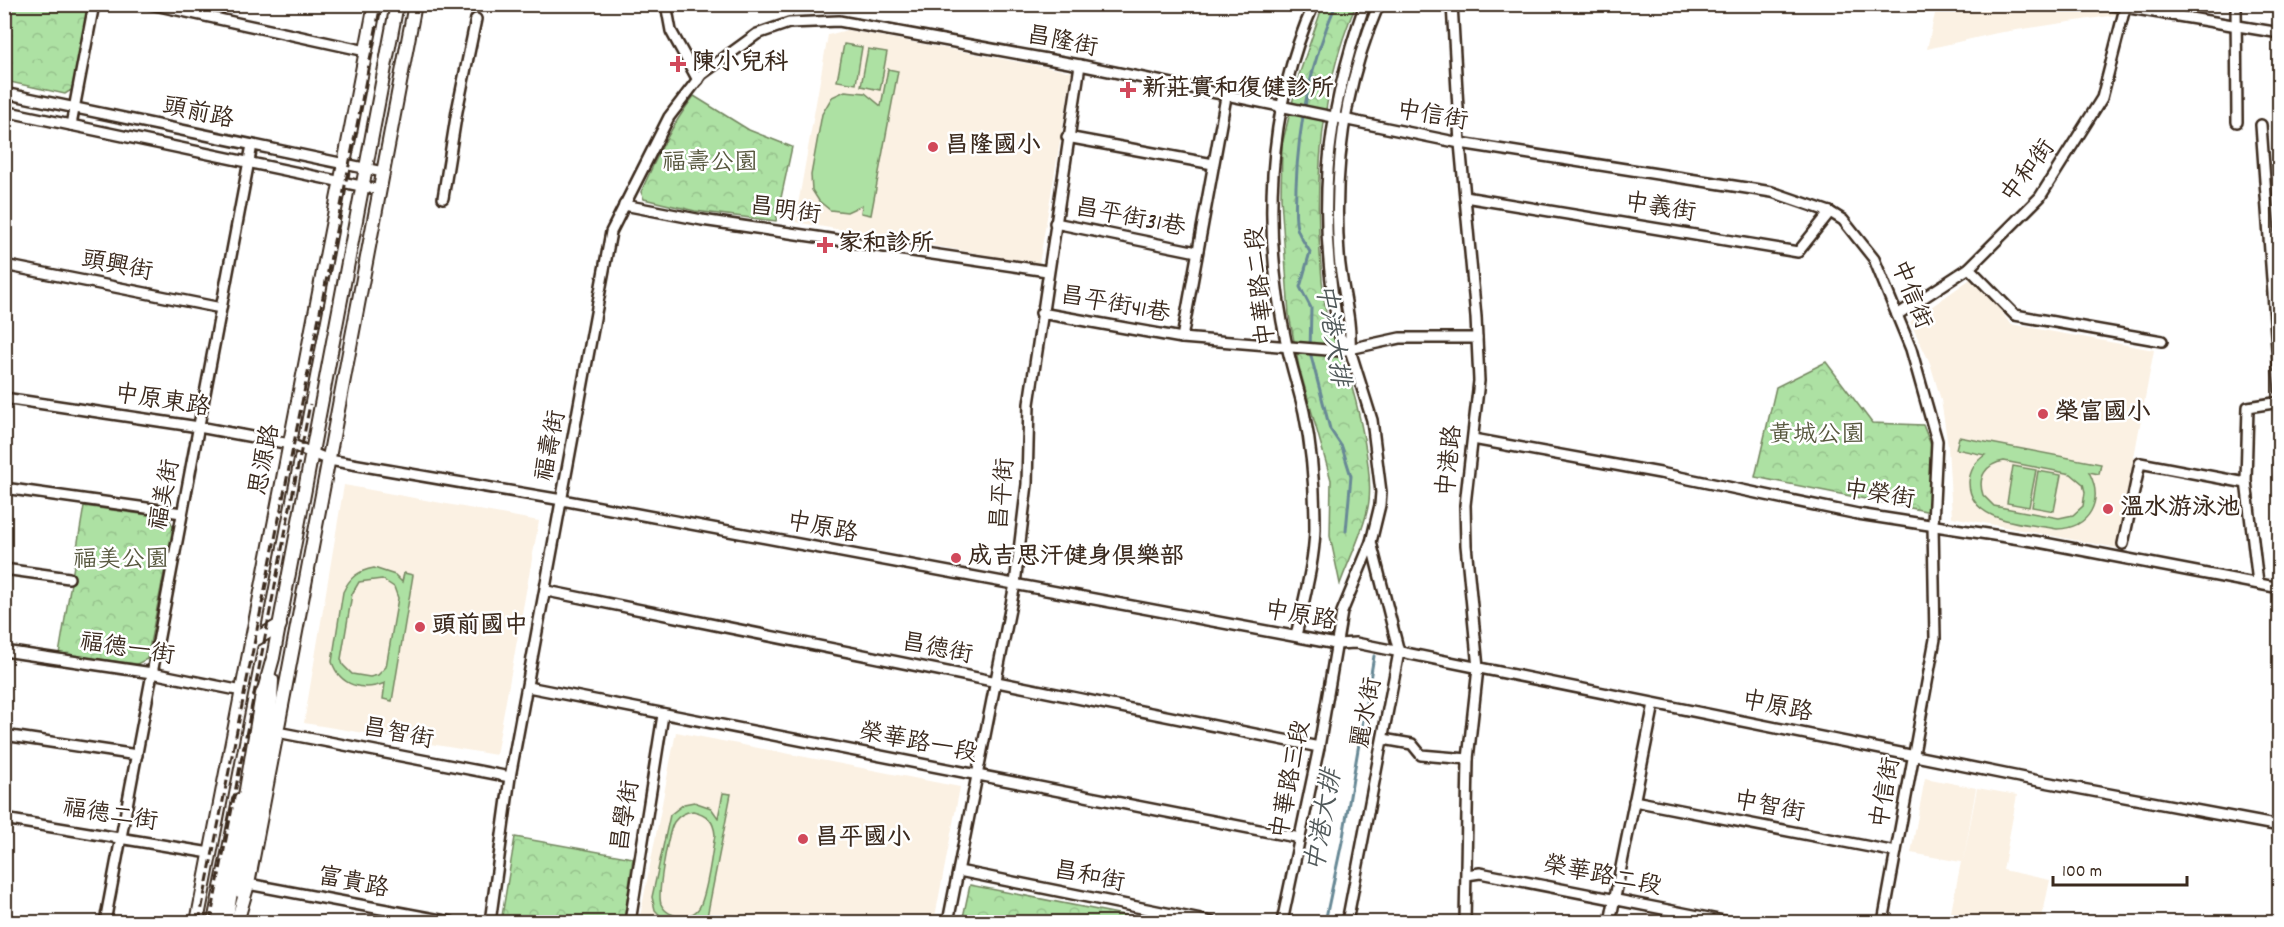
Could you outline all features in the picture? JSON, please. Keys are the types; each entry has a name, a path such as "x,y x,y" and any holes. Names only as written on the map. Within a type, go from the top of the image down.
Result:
{"highway":[{"path":"225,922 263,694"}],"main road":[{"name":"思源路","path":"197,922 375,4"},
{"name":"思源路","path":"214,922 280,625 397,4"},
{"name":"思源路","path":"238,919 248,884 414,4"},
{"path":"252,642 280,625"},
{"name":"思源路","path":"238,919 240,879 270,720 273,658"}],"street":[{"path":"71,124 94,4"},
{"path":"150,4 366,51"},
{"path":"666,4 671,31 698,80"},
{"name":"中華路二段","path":"1296,636 1314,549 1313,478 1305,414 1277,282 1272,168 1296,43 1314,4"},
{"name":"中港路","path":"1452,4 1460,143 1479,381 1465,505 1478,668 1468,759 1465,922"},
{"path":"2106,4 2280,33"},
{"path":"2236,4 2237,122"},
{"path":"1336,644 1342,612 1371,542 1381,492 1375,433 1338,328 1325,225 1327,164 1344,63 1372,6"},
{"path":"1345,350 1351,327 1341,283 1338,217 1345,121 1355,68 1372,6"},
{"name":"中和街","path":"1897,315 1969,268 2040,197 2102,98 2126,6"},
{"path":"443,198 457,111 476,19"},
{"name":"昌隆街","path":"698,80 757,34 789,23 839,21 1080,65 1320,116"},
{"name":"昌平街","path":"948,922 979,775 1015,584 1027,484 1029,404 1067,137 1080,65"},
{"name":"福壽街","path":"490,922 510,777 547,591 611,232 669,117 698,80"},
{"name":"頭前路","path":"4,93 383,172"},
{"path":"1182,338 1226,97"},
{"name":"頭前路","path":"4,111 380,190"},
{"name":"中信街","path":"1320,116 1460,143 1772,192 1830,212 1843,220 1875,259 1924,392 1937,441 1933,524 1935,639 1883,922"},
{"path":"2261,125 2280,391"},
{"path":"1067,137 1213,164"},
{"name":"福美街","path":"105,922 252,145"},
{"name":"中義街","path":"1465,197 1798,252 1830,212"},
{"name":"昌明街","path":"624,205 702,220 1047,271"},
{"name":"昌平街31巷","path":"1055,224 1197,252"},
{"name":"頭興街","path":"4,265 221,308"},
{"path":"1969,268 2015,315 2162,341"},
{"name":"昌平街41巷","path":"1041,313 1182,338 1292,347 1345,350 1400,338 1477,338"},
{"name":"中原東路","path":"4,398 199,427 290,444 312,452"},
{"path":"2258,584 2246,483 2248,406 2280,402"},
{"name":"中榮街","path":"1473,439 1660,473 1858,514 1933,524 2280,588"},
{"name":"中原路","path":"312,452 329,460 562,500 1336,644 1356,643 1913,756 2280,826"},
{"path":"2123,544 2140,463 2246,483"},
{"path":"4,488 182,513"},
{"path":"1371,542 1396,651"},
{"path":"4,569 69,578"},
{"name":"昌德街","path":"547,591 1319,747"},
{"name":"中華路三段","path":"1282,922 1319,747 1336,644"},
{"name":"福德一街","path":"4,651 152,673 242,691"},
{"name":"麗水街","path":"1347,922 1383,740 1396,651"},
{"name":"榮華路一段","path":"528,687 1300,838"},
{"path":"1610,922 1654,704"},
{"name":"昌學街","path":"630,922 663,715"},
{"name":"昌智街","path":"277,732 510,777"},
{"path":"4,735 137,755"},
{"path":"1383,740 1412,744 1421,754 1468,759"},
{"name":"中智街","path":"1634,801 1896,852"},
{"name":"福德二街","path":"4,819 210,853"},
{"name":"昌和街","path":"959,871 1211,922"},
{"name":"榮華路二段","path":"1467,875 1480,873 1729,922"},
{"name":"富貴路","path":"248,884 451,922"}],"shaded area":[{"path":"2098,4 2116,7 2122,14 1997,33 1927,49 1937,5"},
{"name":"昌隆國小","path":"847,30 1072,72 1039,264 795,222 828,35"},
{"name":"榮富國小","path":"1976,275 2010,324 2154,350 2117,548 1952,517 1948,446 1941,400 1930,363 1910,322"},
{"name":"頭前國中","path":"344,485 539,521 496,755 304,723"},
{"name":"昌平國小","path":"676,732 960,787 934,922 639,922"},
{"path":"1925,778 1976,788 1963,863 1977,788 2017,795 2003,870 2050,880 2041,922 1949,922 1961,862 1911,853"},
{"path":"1622,915 1662,922 1621,922"}],"green space":[{"path":"5,5 90,5 73,89 65,94 5,81"},
{"path":"1323,5 1356,5 1342,41 1332,78 1320,156 1319,236 1327,320 1346,368 1355,399 1364,437 1370,493 1366,517 1340,584 1330,536 1331,480 1299,367 1289,315 1281,198 1282,145 1299,75"},
{"path":"844,44 862,47 856,84 837,81"},
{"path":"868,49 887,52 880,90 861,86"},
{"path":"888,69 898,71 871,215 861,213 862,205 847,212 830,210 819,201 812,190 811,175 822,114 832,97 845,91 865,93 881,106"},
{"name":"福壽公園","path":"694,96 749,130 792,147 776,221 695,211 644,199 641,192 658,155"},
{"name":"黃城公園","path":"1826,362 1872,423 1923,425 1933,450 1931,512 1755,477 1776,387"},
{"path":"1959,437 2101,464 2099,474 2089,472 2095,493 2091,511 2078,524 2057,529 2016,523 1989,514 1972,496 1969,482 1974,466 1985,455 1956,449","holes":["2004,461 2071,474 2083,484 2085,492 2083,506 2073,515 2059,518 1994,506 1983,495 1981,488 1984,472 1992,465"]},
{"path":"2013,466 2036,470 2029,507 2007,503"},
{"path":"2038,471 2061,475 2054,511 2032,507"},
{"name":"福美公園","path":"84,506 169,518 173,527 147,659 137,664 59,654"},
{"path":"374,568 395,575 402,582 404,573 413,575 392,701 383,699 385,683 369,687 353,685 341,677 332,662 343,592 355,576","holes":["382,579 394,587 398,598 386,667 378,675 370,677 352,674 343,665 341,659 352,594 359,582"]},
{"path":"723,793 731,794 706,922 666,922 655,910 652,897 670,815 684,804 694,802 711,808 718,818","holes":["687,812 698,812 711,822 715,835 710,870 698,910 688,916 675,916 664,909 660,898 666,850 674,822"]},
{"path":"515,837 633,858 624,922 507,922 502,916"},
{"path":"970,885 1159,922 962,922"}],"waterway":[{"name":"中港大排","path":"1336,4 1319,48 1307,94 1297,163 1295,213 1298,231 1310,252 1300,287 1311,308 1310,352 1330,429 1342,447 1351,476 1346,531"},
{"name":"中港大排","path":"1325,922 1343,837 1374,656"}],"railway":[{"path":"199,922 381,4"},
{"path":"210,922 310,404"}],"place":[{"name":"陳小兒科","path":"678,64"},
{"name":"新莊實和復健診所","path":"1128,90"},
{"name":"昌隆國小","path":"933,147"},
{"name":"家和診所","path":"825,245"},
{"name":"榮富國小","path":"2043,414"},
{"name":"溫水游泳池","path":"2108,509"},
{"name":"成吉思汗健身俱樂部","path":"956,558"},
{"name":"頭前國中","path":"420,627"},
{"name":"昌平國小","path":"803,839"}]}
